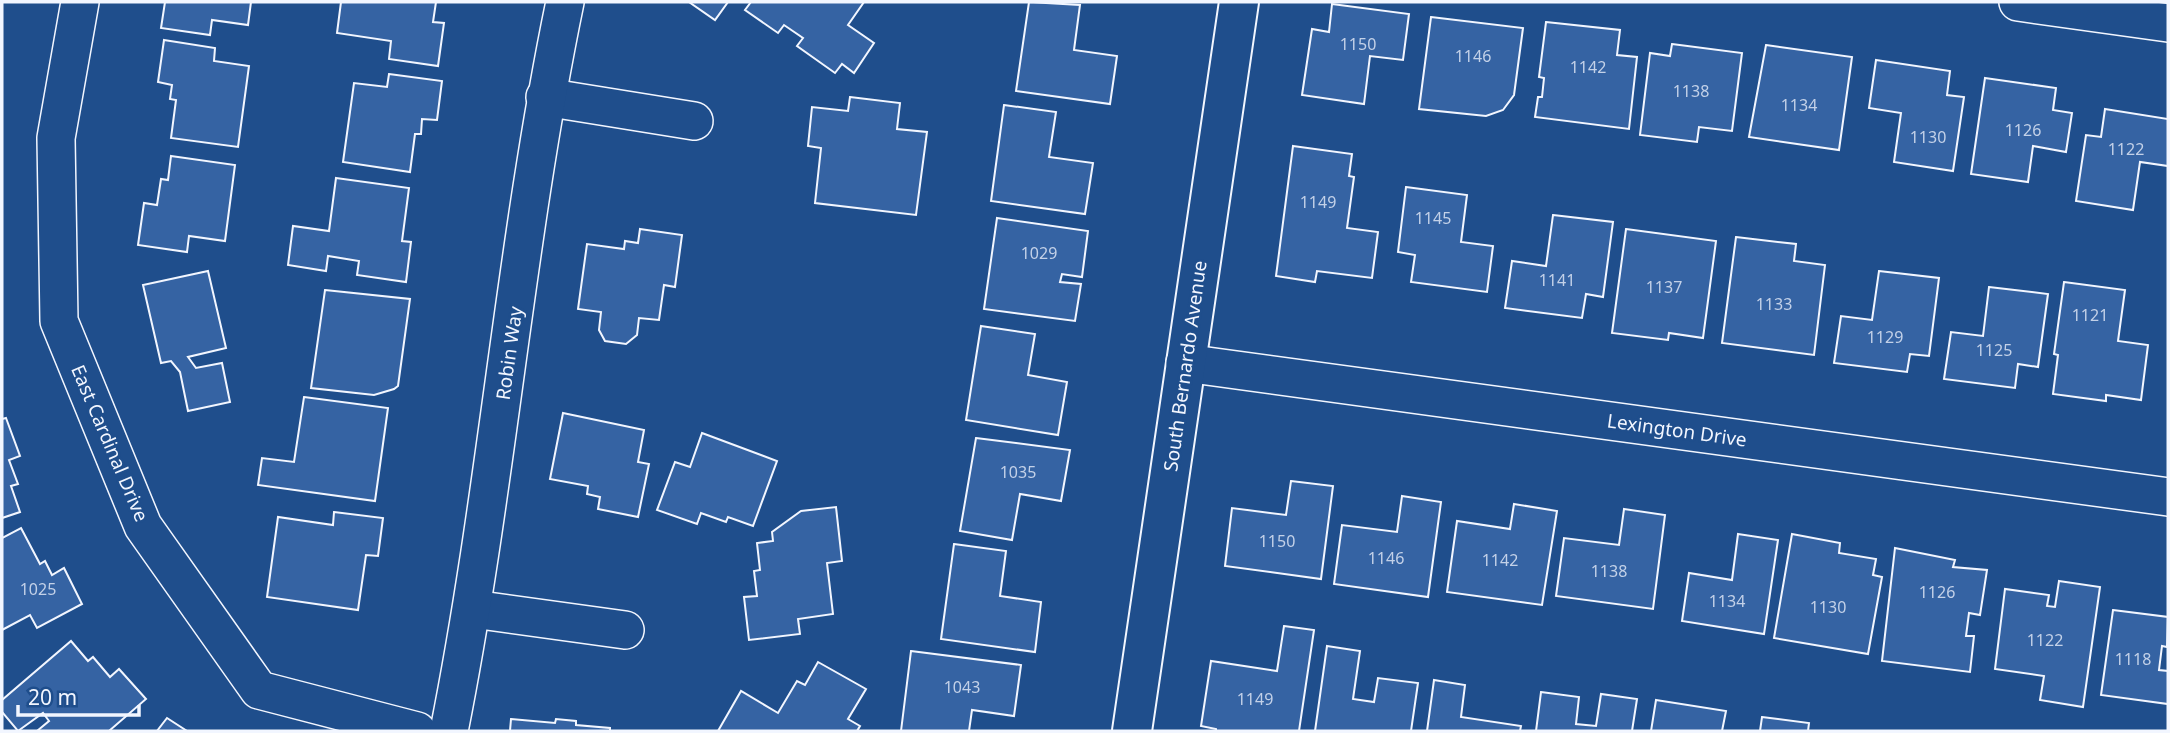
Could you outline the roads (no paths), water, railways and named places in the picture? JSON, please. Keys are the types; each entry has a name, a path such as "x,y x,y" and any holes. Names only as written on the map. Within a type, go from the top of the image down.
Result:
{"street":[{"name":"East Cardinal Drive","path":"80,2 56,138 59,321 143,526 259,690 417,731"},
{"name":"Robin Way","path":"449,731 473,609 545,97 565,2"},
{"name":"South Bernardo Avenue","path":"1132,731 1240,2"},
{"path":"2018,2 2168,23"},
{"path":"545,97 694,121"},
{"name":"Lexington Drive","path":"1185,363 2168,497"},
{"path":"473,609 625,630"}]}
